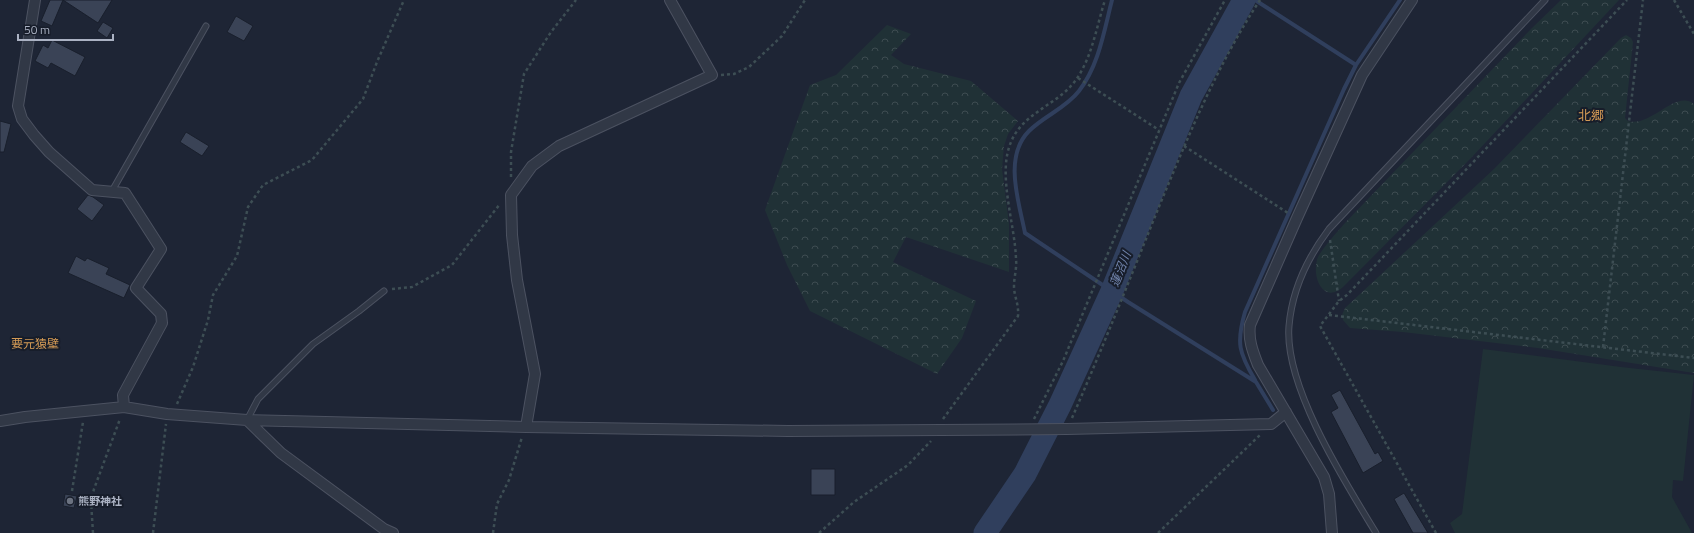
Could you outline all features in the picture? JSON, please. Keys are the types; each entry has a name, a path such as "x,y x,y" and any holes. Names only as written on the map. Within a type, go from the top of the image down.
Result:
{"street":[{"path":"35,0 18,106 22,119 49,152 92,190 124,193 161,249 136,288 162,314 162,323 123,395 124,407"},
{"path":"526,427 535,374 517,280 512,235 511,195 532,166 559,146 712,75 670,0"},
{"path":"1332,533 1329,494 1324,478 1258,365 1251,348 1249,332 1250,325 1362,75 1412,0"},
{"path":"0,421 25,416 124,407 170,414 247,420 526,427 788,431 1028,430 1271,424 1286,412"},
{"path":"247,420 281,453 384,529 393,533"}],"lane":[{"path":"1376,533 1345,482 1301,391 1290,348 1289,326 1301,277 1315,247 1329,228 1545,0"},
{"path":"112,191 206,26"},
{"path":"247,420 258,399 313,344 384,290"}],"path":[{"path":"153,533 170,414 194,367 208,320 213,295 237,256 248,207 263,184 312,160 363,99 377,62 404,0"},
{"path":"384,290 412,287 452,265 502,201 511,195 511,152 524,74 551,32 576,0"},
{"path":"712,75 734,74 750,67 782,36 805,0"},
{"path":"820,533 854,502 908,465 941,430 941,422 1018,316 1018,305 1014,287 1017,260 1006,175 1006,158 1011,141 1026,120 1069,88 1078,78 1088,56 1105,0"},
{"path":"1028,430 1063,361 1179,84 1225,0"},
{"path":"1063,429 1123,295 1211,84 1244,25 1260,0"},
{"path":"1436,533 1320,326 1339,301 1353,289 1627,0"},
{"path":"1603,347 1643,0"},
{"path":"1674,0 1694,34"},
{"path":"1078,78 1159,130"},
{"path":"1184,146 1284,210"},
{"path":"1329,228 1339,301"},
{"path":"1329,315 1694,358"},
{"path":"93,533 91,501 124,407"},
{"path":"72,491 85,411"},
{"path":"1158,533 1271,424"},
{"path":"493,533 497,504 509,480 526,427"}],"green space":[{"path":"1561,0 1619,0 1471,158 1344,286 1331,293 1325,291 1318,282 1316,267 1318,257 1329,242 1345,223 1532,28"},
{"path":"887,25 911,34 891,55 904,64 971,81 1018,121 1008,134 1004,146 1002,169 1009,224 1009,272 906,237 893,262 976,301 962,338 937,374 810,311 787,265 765,210 810,85 836,75"},
{"path":"1626,35 1631,38 1633,42 1625,118 1628,121 1637,122 1654,115 1679,101 1687,101 1694,104 1694,373 1538,348 1403,332 1350,328 1343,320 1342,315 1345,308 1494,169 1621,38"},
{"path":"1483,349 1694,375 1683,481 1673,480 1672,497 1692,533 1455,533 1450,523 1462,514"}],"building":[{"path":"50,0 63,0 52,26 41,21"},
{"path":"63,0 112,0 98,23"},
{"path":"236,16 253,26 244,41 227,32"},
{"path":"103,22 113,28 107,38 97,31"},
{"path":"52,40 85,57 75,76 51,63 48,68 35,61 43,45 48,48"},
{"path":"0,121 11,124 4,152 0,152"},
{"path":"186,132 209,146 202,156 180,142"},
{"path":"88,195 104,205 92,221 77,209"},
{"path":"76,256 85,261 87,258 109,268 106,274 130,285 124,298 68,273"},
{"path":"1340,390 1375,454 1378,452 1383,461 1363,473 1331,412 1338,408 1331,395"},
{"path":"811,469 835,469 835,495 811,495"},
{"path":"1404,493 1428,533 1413,533 1394,499"},
{"name":"熊野神社","path":"65,494 77,496 74,508 63,506"}],"waterway":[{"path":"1112,0 1100,47 1086,81 1074,97 1029,131 1021,142 1017,154 1015,180 1025,233 1128,302 1256,382 1273,410"},
{"name":"蓮沼川","path":"985,533 1025,474 1060,405 1112,291 1191,96 1244,0"},
{"path":"1255,0 1356,65"},
{"path":"1255,380 1242,355 1240,340 1245,312 1344,89 1356,65 1400,0"}],"place":[{"name":"熊野神社","path":"70,501"}],"district":[{"name":"北郷","path":"1591,115"},
{"name":"要元猿壁","path":"35,343"}]}
